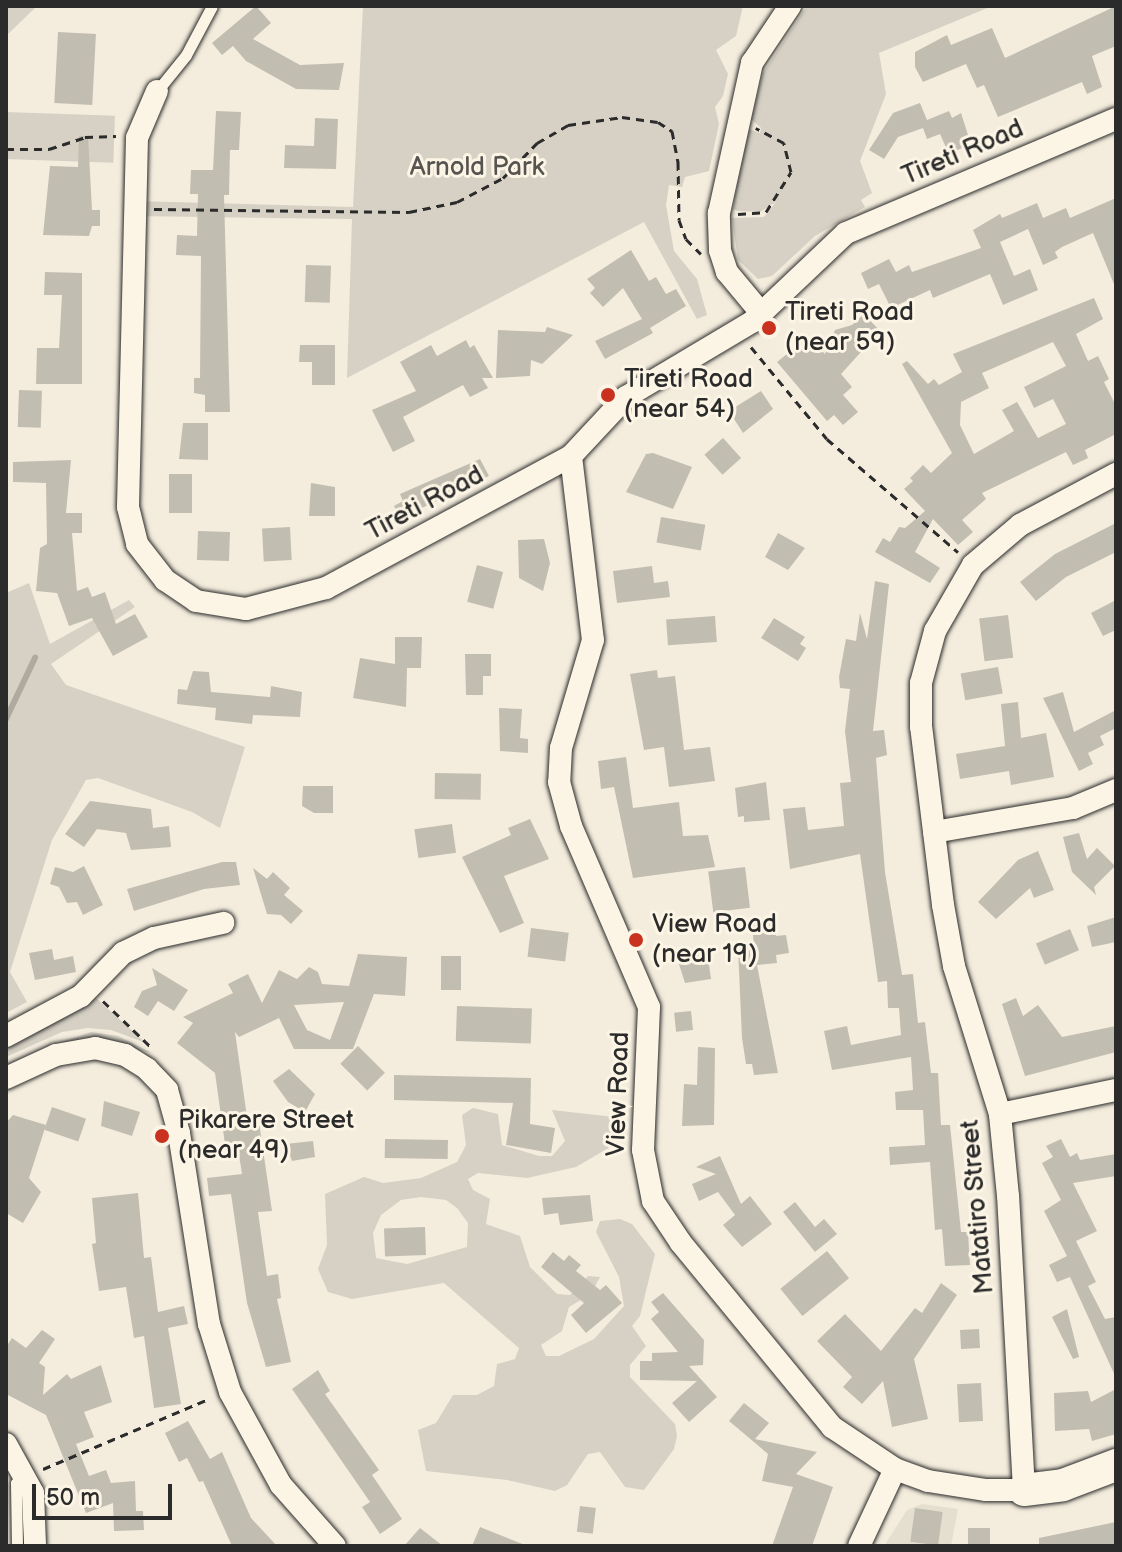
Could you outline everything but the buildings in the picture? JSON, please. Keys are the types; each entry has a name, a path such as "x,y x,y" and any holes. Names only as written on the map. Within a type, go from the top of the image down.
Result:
{"street":[{"path":"762,314 727,272 722,258 720,200 745,84 757,52 790,6"},
{"name":"Tireti Road","path":"157,91 137,138 128,507 137,544 165,580 196,601 221,608 283,602 326,588 571,456 626,397 762,314 846,233 1116,119"},
{"name":"View Road","path":"571,456 593,640 561,748 559,782 567,816 649,1007 643,1150 647,1184 663,1219 832,1427 895,1469 957,1487 1024,1490"},
{"name":"Matatiro Street","path":"1024,1490 1000,1114 954,966 921,727 921,683 935,631 973,565 1020,525 1116,474"},
{"path":"934,832 1073,808 1116,790"},
{"path":"6,1036 81,996 123,953 154,938 223,923"},
{"path":"6,1078 56,1055 95,1048 125,1055 147,1069 167,1090 179,1133 209,1324 230,1392 281,1485 335,1546"},
{"path":"1000,1114 1116,1090"},
{"path":"6,1444 35,1472 35,1546"},
{"path":"1024,1490 1063,1485 1116,1465"},
{"path":"859,1546 895,1469"}],"lane":[{"path":"157,91 186,55 212,6"},
{"path":"17,1546 16,1483 35,1472"}],"path":[{"path":"156,209 409,212 457,202 503,178 537,143 568,125 622,117 658,122 672,131 681,228 693,248 722,258"},
{"path":"732,214 766,212 791,172 784,143 750,125"},
{"path":"6,149 49,149 99,136 137,138"},
{"path":"762,314 770,329 751,347 827,439 973,565"},
{"path":"98,996 154,1051"},
{"path":"35,1472 213,1397"}],"shaded area":[{"path":"922,1504 958,1509 951,1546 884,1546 907,1510"}],"green space":[{"path":"6,6 37,6 6,36"},
{"name":"Arnold Park","path":"363,6 743,6 736,36 716,50 728,74 723,96 715,107 719,124 709,171 685,177 682,187 669,185 666,205 674,251 697,279 707,315 697,319 644,222 347,378 352,219 134,216 134,201 353,207"},
{"path":"807,6 992,6 879,53 886,94 860,161 872,193 861,200 865,207 815,236 772,276 758,279 738,260 732,218 764,217 776,202 760,212 738,211 733,209 735,196 749,129 760,133 761,128 751,119 763,73"},
{"path":"6,112 115,116 113,163 6,159"},
{"path":"29,583 50,644 129,600 135,607 51,664 66,685 245,747 220,828 192,812 98,778 86,780 52,840 10,972 27,1002 6,1013 6,593"},
{"path":"96,998 146,1043 111,1030 88,1028 62,1032 6,1057 6,1048"},
{"path":"91,1032 118,1036 152,1053 87,1038 32,1052"},
{"path":"473,1108 498,1114 502,1145 539,1156 552,1156 565,1141 552,1110 623,1118 617,1143 576,1167 527,1178 478,1173 468,1179 473,1190 490,1199 486,1224 520,1236 530,1267 557,1294 570,1295 588,1276 600,1277 591,1294 569,1307 562,1331 541,1345 546,1356 559,1356 594,1339 624,1306 619,1277 596,1232 600,1221 620,1219 632,1224 655,1254 640,1316 632,1326 646,1346 630,1365 630,1377 675,1424 677,1436 674,1449 644,1490 625,1487 600,1452 588,1454 567,1485 555,1491 507,1480 426,1471 418,1430 436,1423 453,1395 477,1395 494,1386 497,1364 515,1359 519,1348 444,1283 352,1299 328,1292 318,1269 327,1245 325,1194 364,1177 383,1183 421,1178 457,1162 466,1145 462,1115","holes":["421,1197 446,1200 457,1208 468,1223 467,1247 407,1264 376,1258 373,1233 381,1215 401,1200"]}],"waterway":[{"path":"6,719 35,658"}],"place":[{"name":"Tireti Road (near 59)","path":"769,328"},
{"name":"Tireti Road (near 54)","path":"608,395"},
{"name":"View Road (near 19)","path":"636,940"},
{"name":"Pikarere Street (near 49)","path":"162,1136"}]}
